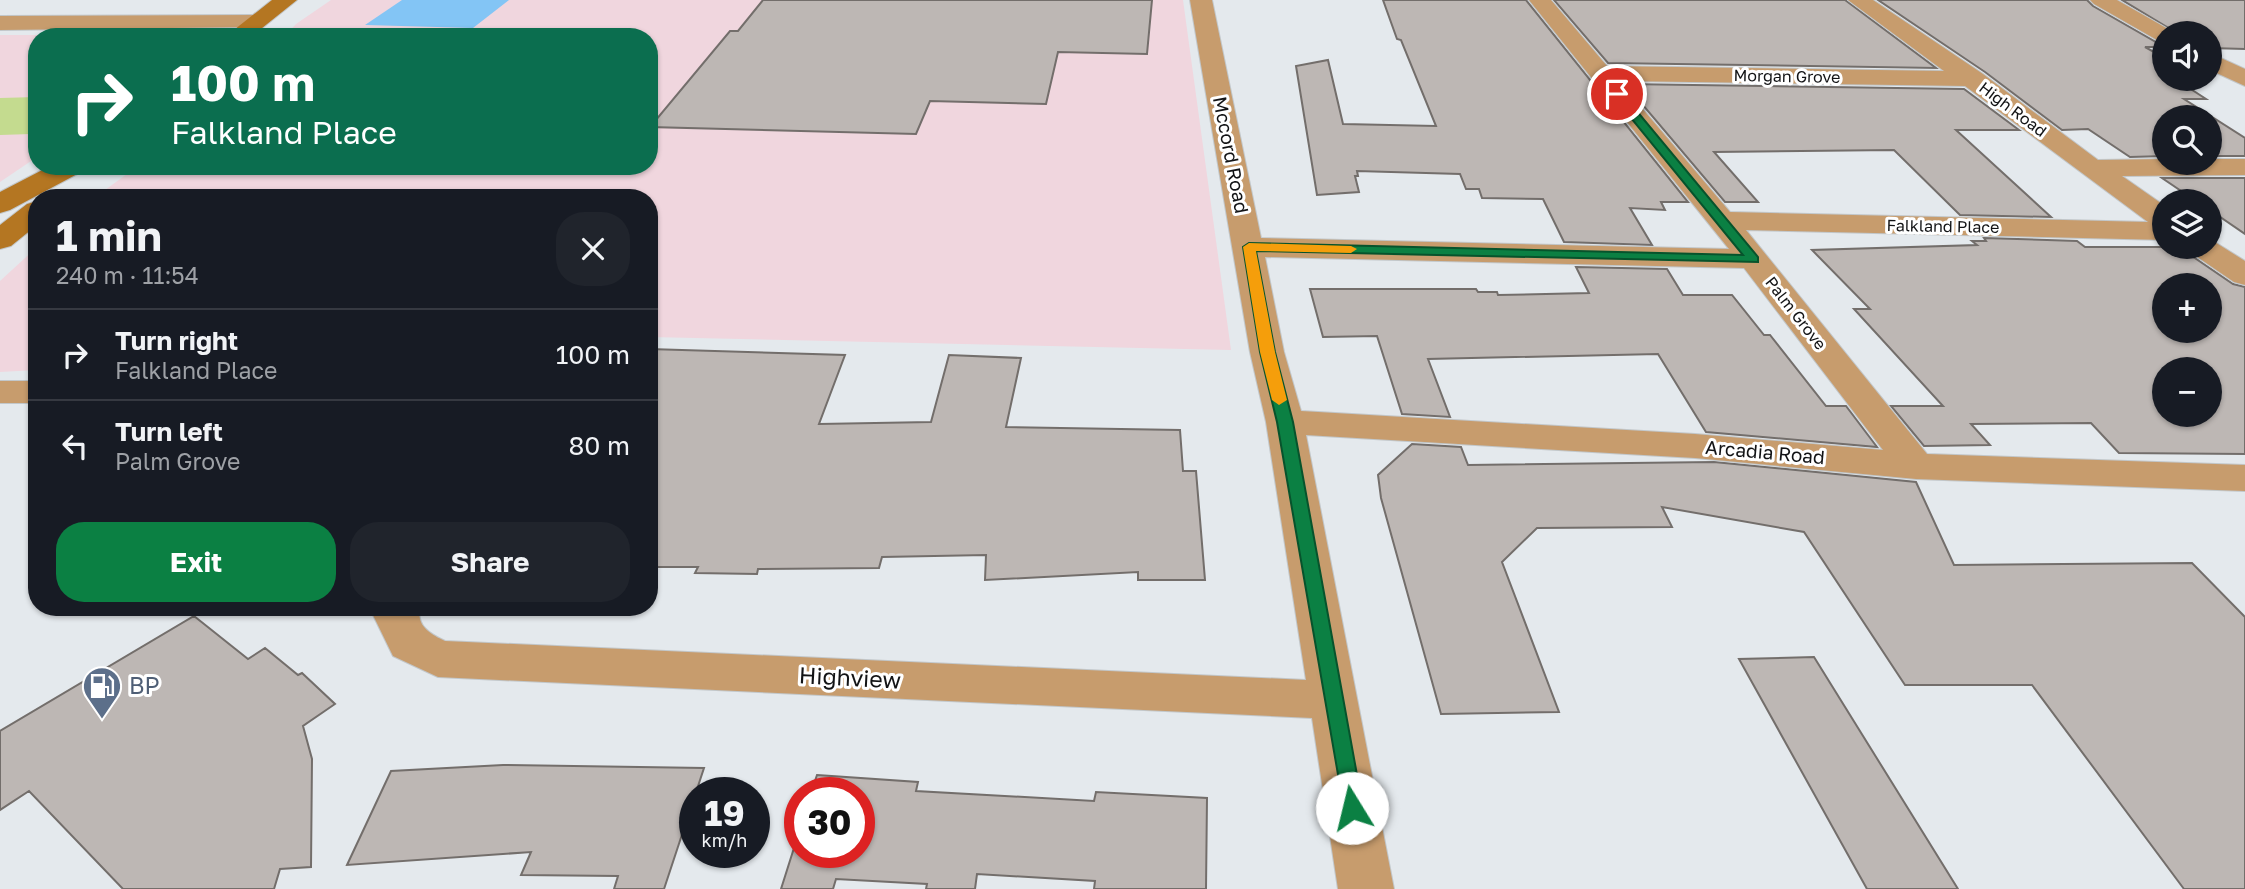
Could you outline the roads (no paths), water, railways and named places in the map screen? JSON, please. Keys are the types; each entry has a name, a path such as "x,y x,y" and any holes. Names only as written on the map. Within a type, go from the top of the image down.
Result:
{"main road":[{"path":"247,28 286,0"},
{"path":"0,204 54,175"},
{"path":"0,240 28,217"}],"street":[{"name":"Mccord Road","path":"1201,0 1267,352 1285,422 1366,889"},
{"name":"Palm Grove","path":"1540,0 1754,259 1916,466"},
{"name":"High Road","path":"1860,0 1974,79 2152,211"},
{"path":"2101,0 2152,28"},
{"path":"0,23 255,22"},
{"path":"2222,67 2245,79"},
{"name":"Morgan Grove","path":"1600,73 1974,79"},
{"path":"2091,168 2245,167"},
{"name":"Falkland Place","path":"1721,220 2152,231"},
{"path":"1249,247 1754,259"},
{"path":"2222,259 2245,275"},
{"path":"0,392 28,392"},
{"name":"Arcadia Road","path":"1285,422 1695,446 1916,466 2245,478"},
{"name":"Highview","path":"396,616 409,644 438,659 1335,700"}],"water":[{"path":"402,0 509,0 473,28 365,25"}],"place":[{"name":"BP","path":"102,720"}]}
